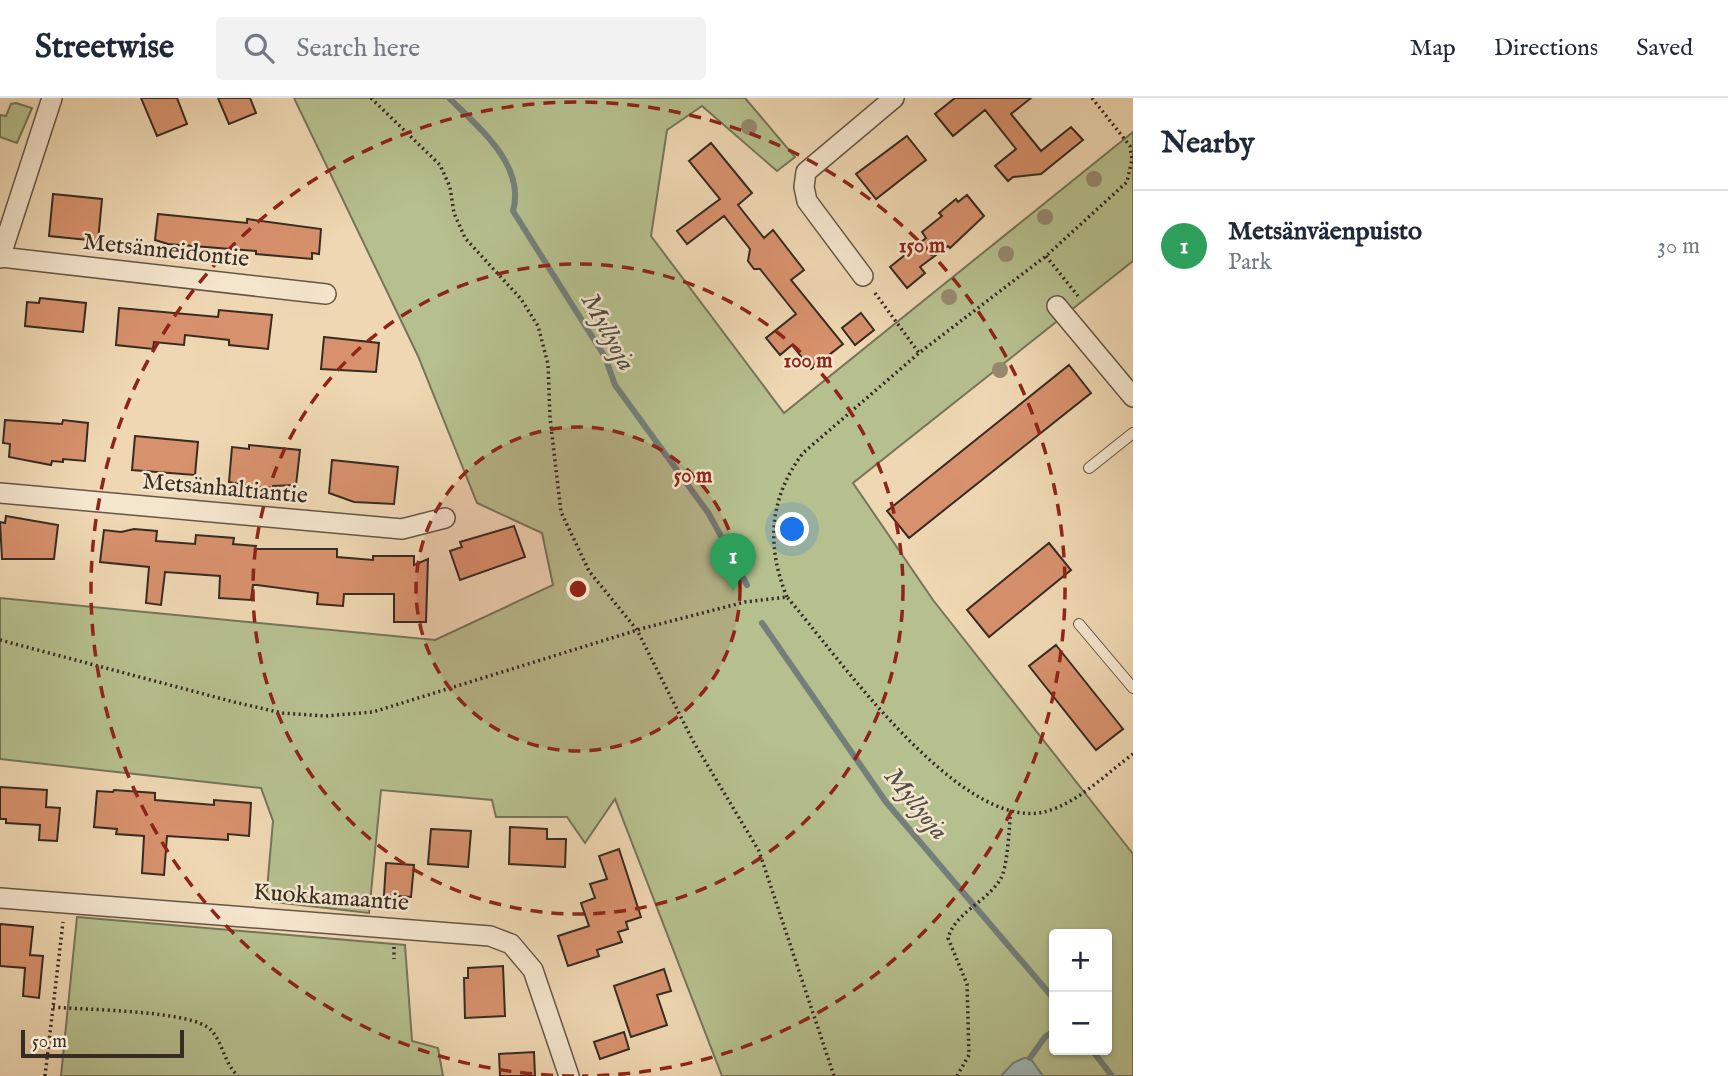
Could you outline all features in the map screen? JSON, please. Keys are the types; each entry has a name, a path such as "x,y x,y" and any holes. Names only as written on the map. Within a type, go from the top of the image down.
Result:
{"street":[{"path":"0,257 52,98"},
{"path":"863,276 807,201 804,187 806,172 894,98"},
{"name":"Metsänneidontie","path":"0,257 326,294"},
{"path":"1057,306 1133,397"},
{"name":"Metsänhaltiantie","path":"0,493 402,528 445,518"},
{"name":"Kuokkamaantie","path":"0,898 490,936 512,944 533,970 569,1076"}],"lane":[{"path":"1089,468 1133,433"},
{"path":"1079,624 1133,688"}],"path":[{"path":"371,98 440,164 450,187 454,213 465,238 521,299 538,326 548,364 550,418 561,512 589,571 637,630 693,741 759,851 834,1076"},
{"path":"1092,98 1130,146 1132,174 1118,192 1046,256 919,354 803,453 788,472 773,520 772,547 777,573 787,597 864,691 931,763 960,787 1012,809 1044,812 1072,799 1133,754"},
{"path":"863,276 919,354"},
{"path":"0,639 234,702 282,713 325,716 373,712 637,630 745,602 787,597"},
{"path":"957,1076 969,1055 967,984 948,938 956,921 983,900 1002,878 1012,809"},
{"path":"45,1076 65,903"},
{"path":"53,1007 190,1017 211,1029 231,1069 238,1076"}],"green space":[{"path":"294,98 745,98 795,157 777,171 702,106 667,130 651,236 784,413 1133,132 1133,261 853,483 933,600 1133,854 1133,1076 722,1076 615,799 585,843 567,817 496,817 492,800 381,790 369,913 266,901 273,821 261,788 0,759 0,598 435,640 553,585 542,533 477,503 418,356"},
{"path":"11,104 32,108 17,143 0,137 0,115 6,116"},
{"path":"77,917 405,945 412,1041 438,1048 443,1076 61,1076"}],"water":[{"path":"1030,1058 1043,1076 1001,1076 1013,1063"}],"building":[{"path":"141,98 177,98 187,124 157,136"},
{"path":"218,98 250,98 256,113 229,124"},
{"path":"955,98 1031,98 1011,114 1041,151 1071,127 1083,140 1041,174 1013,177 1008,181 995,166 1016,149 985,110 953,136 935,114"},
{"path":"907,136 926,160 876,199 856,174"},
{"path":"711,143 752,193 738,205 764,238 773,230 804,270 791,280 843,344 811,369 792,345 780,355 766,338 796,314 760,269 754,269 748,261 750,249 724,216 687,244 677,231 720,199 689,161"},
{"path":"53,194 102,199 98,241 49,236"},
{"path":"967,195 984,216 950,248 948,246 920,267 925,273 907,288 890,267 926,238 922,232 942,216 939,213 956,199 958,202"},
{"path":"158,214 247,223 247,219 321,229 319,254 312,253 312,259 256,254 256,251 168,244 155,240"},
{"path":"40,298 86,303 83,332 25,326 27,302 39,303"},
{"path":"119,308 218,317 219,310 272,315 268,349 229,345 229,340 185,335 184,345 154,342 153,349 116,345"},
{"path":"861,313 874,330 855,345 842,328"},
{"path":"324,337 379,343 376,372 321,369"},
{"path":"1069,365 1091,393 909,538 887,511"},
{"path":"5,420 88,423 85,461 63,459 63,462 52,461 51,465 9,457 10,444 3,443"},
{"path":"135,436 198,442 195,475 132,470"},
{"path":"249,445 300,450 296,485 273,486 273,490 229,482 232,447 249,449"},
{"path":"332,460 398,467 394,504 354,502 329,493"},
{"path":"6,516 58,525 54,559 2,559 0,522 5,523"},
{"path":"514,526 525,557 460,580 450,551 462,547 460,542"},
{"path":"134,529 157,531 156,541 195,544 196,535 234,538 233,544 256,546 255,549 337,549 337,557 373,560 373,556 414,556 414,565 428,559 426,622 394,622 394,594 344,594 343,606 317,604 318,593 253,585 251,600 219,598 220,576 165,572 161,605 146,603 149,567 100,562 104,530 121,532"},
{"path":"1049,543 1071,570 989,637 967,610"},
{"path":"1056,645 1123,729 1096,750 1029,666"},
{"path":"0,787 47,790 46,807 60,808 57,841 39,840 40,825 6,823 6,819 0,819"},
{"path":"97,791 155,793 155,800 214,805 214,800 251,803 249,836 228,834 228,840 167,836 164,875 142,873 144,836 116,834 117,829 94,827"},
{"path":"510,827 547,829 547,839 566,839 565,867 509,864"},
{"path":"431,829 471,831 468,867 428,864"},
{"path":"619,849 641,917 626,922 628,929 618,932 622,942 597,950 599,956 568,966 558,936 589,926 581,903 595,898 590,884 607,879 599,856"},
{"path":"386,863 414,865 411,897 384,895"},
{"path":"0,924 33,927 30,955 43,956 39,998 23,996 25,968 0,966"},
{"path":"503,966 505,1016 465,1018 464,978 468,978 468,968"},
{"path":"664,969 671,991 657,995 667,1025 631,1037 614,986"},
{"path":"624,1032 629,1049 600,1059 594,1042"},
{"path":"534,1052 535,1076 500,1076 499,1054"}],"waterway":[{"name":"Myllyoja","path":"449,98 497,148 513,178 513,211 605,357 615,385 709,514 747,585"},
{"name":"Myllyoja","path":"762,623 886,802 1049,993"},
{"path":"1030,1058 1049,1034"},
{"name":"Myllyoja","path":"1096,1055 1112,1076"}],"place":[{"name":"Metsänväenpuisto","path":"733,591"}]}
